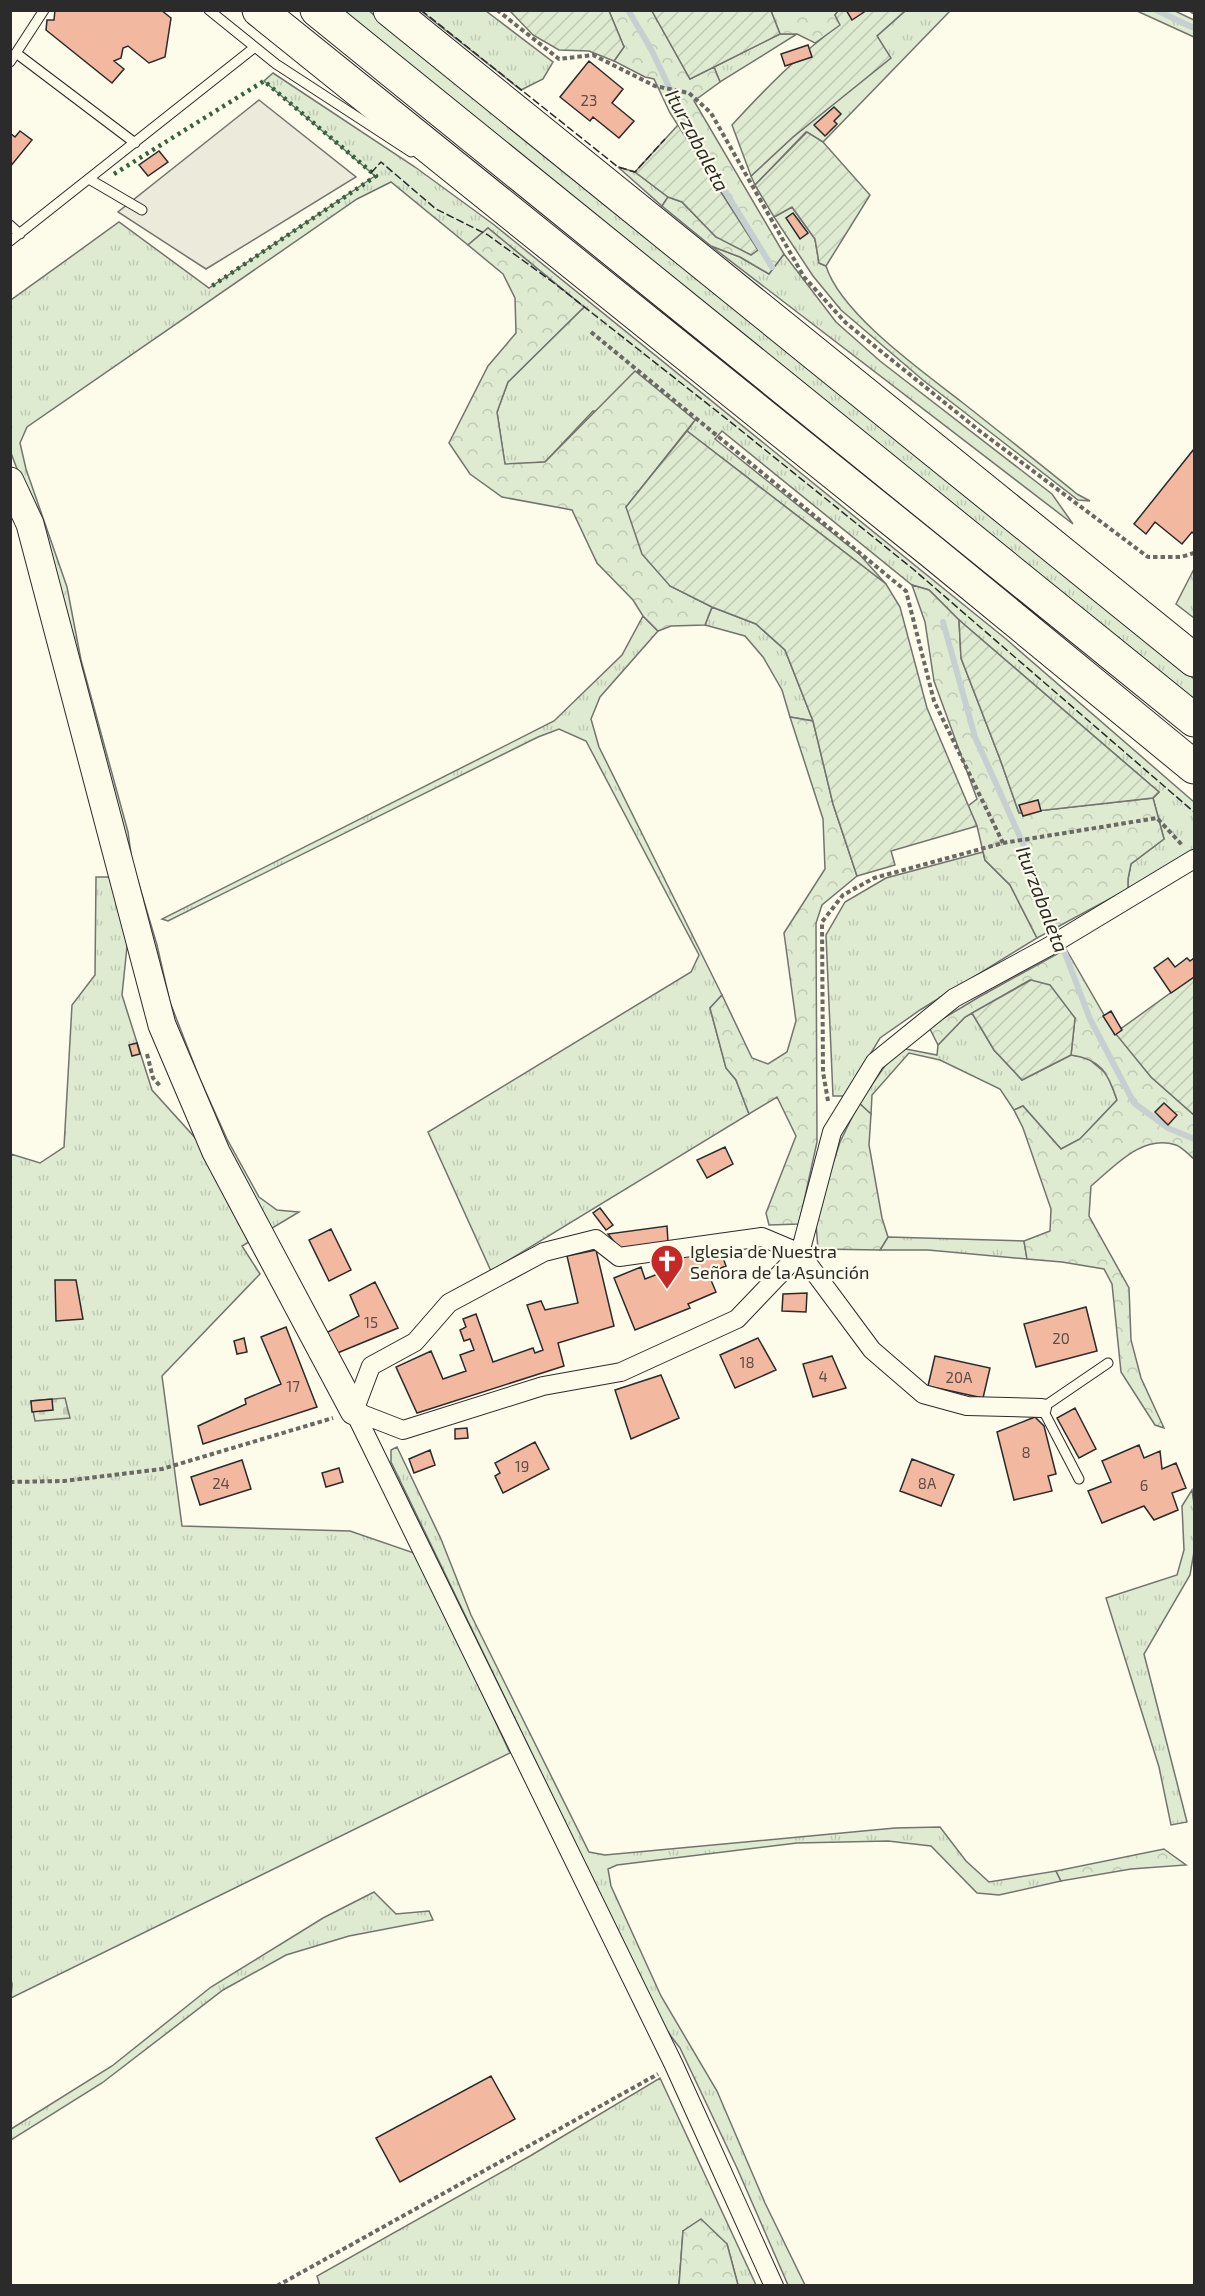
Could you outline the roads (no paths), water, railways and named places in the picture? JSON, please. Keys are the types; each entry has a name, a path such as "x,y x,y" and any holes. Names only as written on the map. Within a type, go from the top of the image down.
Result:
{"highway":[{"path":"259,10 931,551 1194,767"},
{"path":"317,10 1194,720"},
{"path":"390,10 1194,660"}],"street":[{"path":"10,481 30,524 162,1025 216,1152 354,1411 673,2063 774,2286"},
{"path":"354,1411 403,1431 543,1386 621,1372 737,1318 800,1253 832,1132 875,1062 954,998 1078,929 1191,855"},
{"path":"354,1411 371,1366 415,1342 449,1303 544,1252 596,1239 619,1257 762,1237 800,1253 872,1350 923,1394 967,1406 1042,1408"}],"lane":[{"path":"10,62 44,10"},
{"path":"209,10 276,64 422,159"},
{"path":"10,241 255,48"},
{"path":"16,53 135,143"},
{"path":"89,178 142,210"},
{"path":"451,178 539,236"},
{"path":"10,225 20,234"},
{"path":"1079,1479 1042,1408 1108,1363"}],"waterway":[{"name":"Iturzabaleta","path":"628,10 651,49 696,144 772,267"},
{"path":"1156,10 1194,28"},
{"name":"Iturzabaleta","path":"943,622 975,737 1025,848 1090,1019 1134,1103 1168,1128 1194,1139"}],"place":[{"name":"Iglesia de Nuestra Señora de la Asunción","path":"667,1290"}]}
